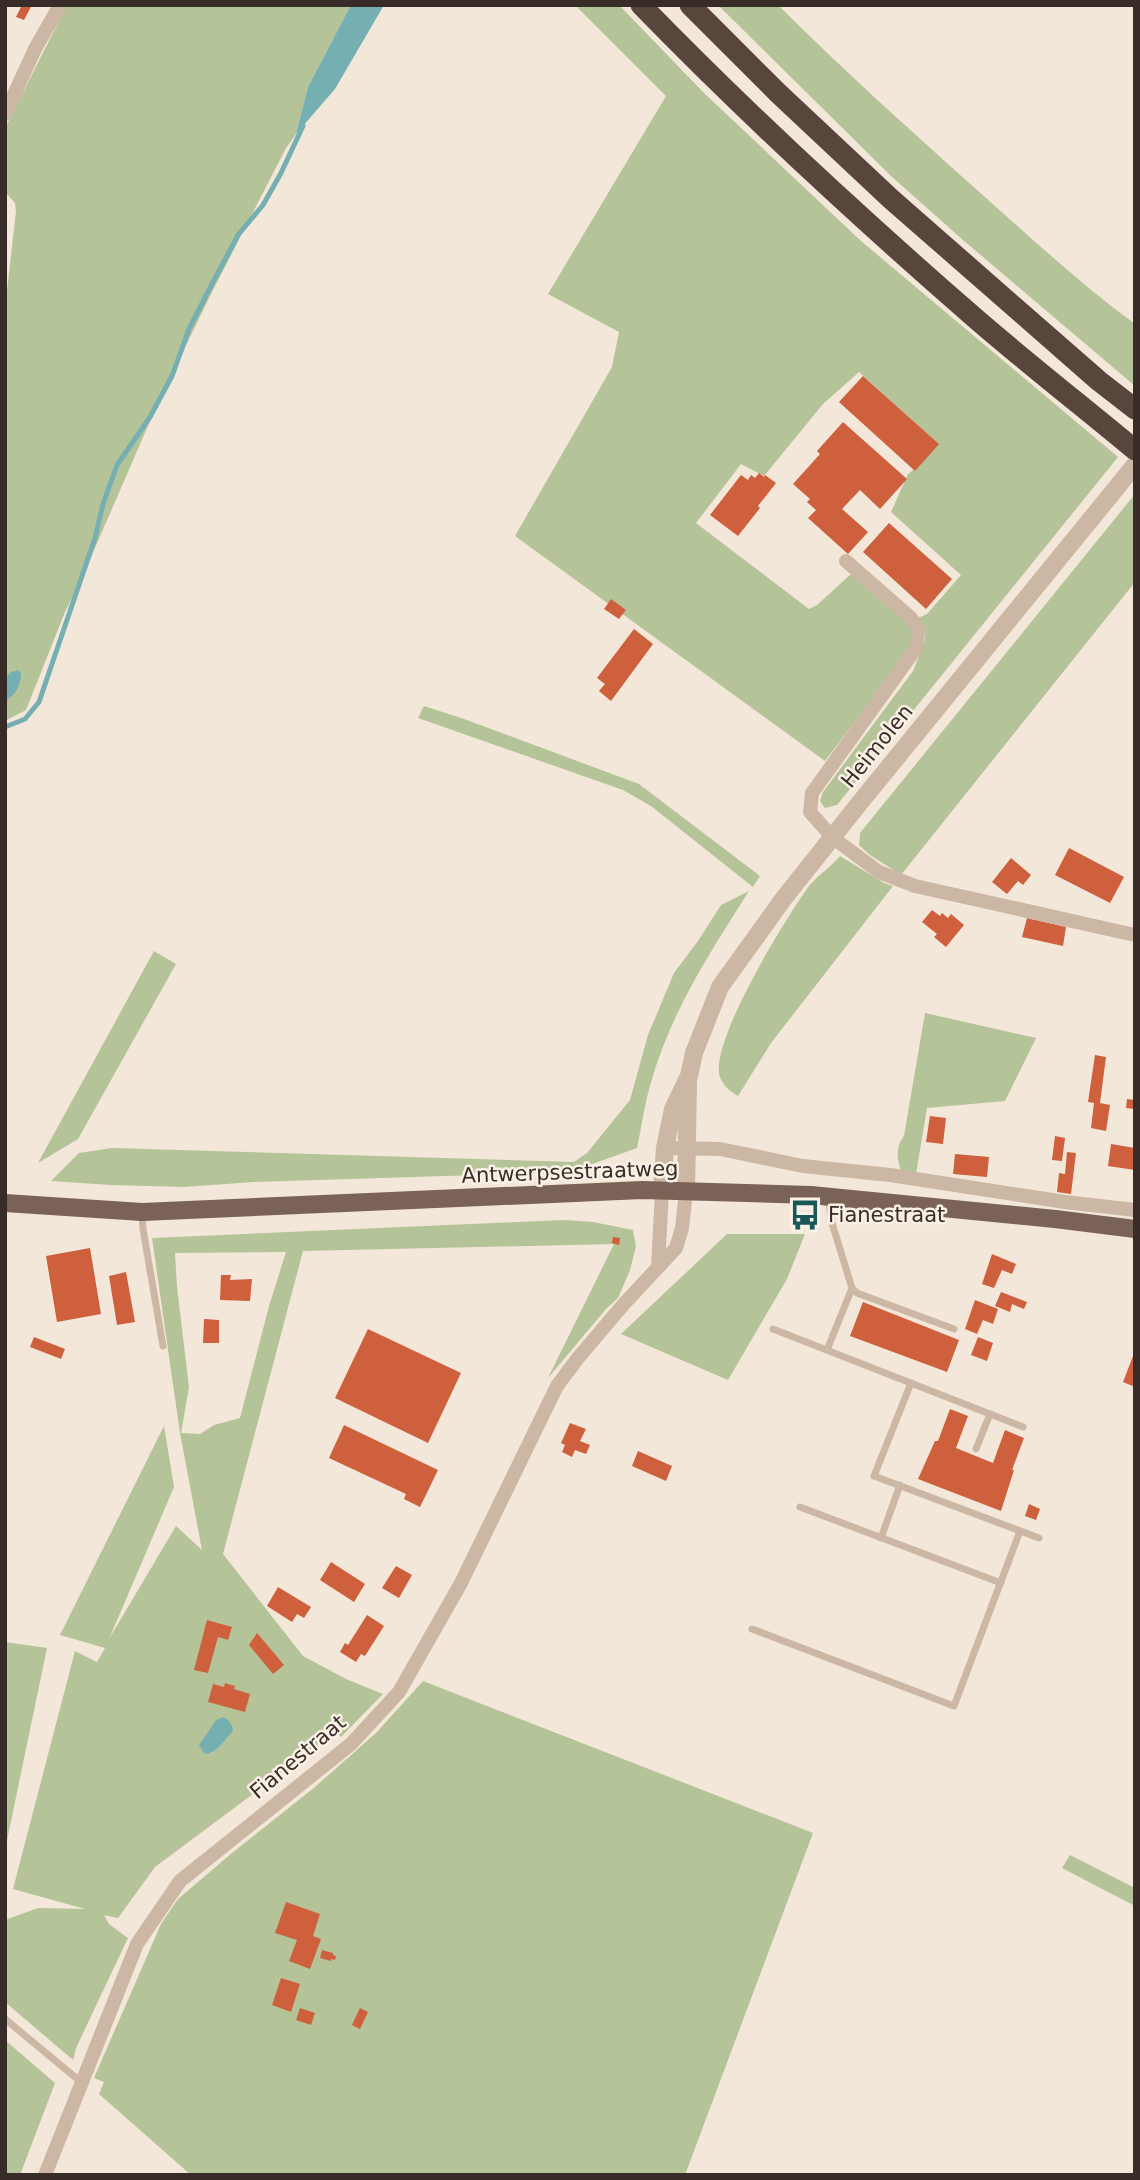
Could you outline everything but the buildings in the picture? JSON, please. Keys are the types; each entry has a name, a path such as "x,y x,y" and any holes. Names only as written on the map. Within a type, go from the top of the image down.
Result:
{"highway":[{"path":"641,5 765,127 874,228 974,317 1135,450"},
{"path":"690,5 778,93 891,199 1099,381 1135,409"}],"main road":[{"name":"Antwerpsestraatweg","path":"5,1203 142,1212 662,1191 828,1197 1135,1229"}],"street":[{"path":"5,114 60,5"},
{"name":"Heimolen","path":"662,1191 665,1147 673,1109 688,1076 694,1053 720,987 832,837 1135,465"},
{"path":"846,561 911,618 918,629 917,647 812,793 810,812 832,837 880,872 915,886 1135,935"},
{"name":"Heimolen","path":"686,1192 688,1076"},
{"name":"Antwerpsestraatweg","path":"665,1147 720,1149 803,1166 890,1175 1135,1210"},
{"path":"658,1267 662,1191"},
{"name":"Fianestraat","path":"45,2175 137,1944 180,1881 351,1744 399,1692 461,1583 557,1386 623,1305 676,1248 682,1228 686,1192"}],"lane":[{"path":"828,1197 832,1223 852,1288 863,1296 954,1329"},
{"path":"142,1212 163,1346"},
{"path":"827,1350 852,1288"},
{"path":"773,1329 1023,1427"},
{"path":"911,1383 874,1476 1039,1538"},
{"path":"976,1448 990,1414"},
{"path":"881,1538 900,1485"},
{"path":"800,1507 1001,1583"},
{"path":"752,1629 954,1706 1020,1531"},
{"path":"5,2019 82,2082"}],"green space":[{"path":"67,5 351,5 308,87 296,134 286,148 211,294 157,405 65,612 26,710 5,721 5,309 16,211 15,203 5,192 5,128"},
{"path":"575,5 619,5 704,93 861,241 1118,457 837,805 825,808 820,801 823,792 913,671 925,640 925,629 918,618 927,614 961,575 891,512 908,474 938,443 859,372 823,404 764,476 741,464 696,523 809,609 851,574 906,622 914,633 913,641 903,658 825,761 515,536 612,367 619,332 548,294 666,96"},
{"path":"718,5 778,5 851,76 977,190 1135,324 1135,386 891,176"},
{"path":"1135,494 1135,582 901,875 870,855 859,845 860,833"},
{"path":"424,706 639,784 760,876 753,887 651,806 623,790 418,718"},
{"path":"840,856 893,886 771,1043 738,1096 721,1080 719,1061 737,1010 798,901"},
{"path":"749,891 694,982 670,1029 650,1087 637,1148 584,1167 545,1173 254,1182 184,1187 51,1181 79,1153 112,1148 574,1162 587,1153 630,1100 648,1035 674,973 721,905"},
{"path":"154,951 176,964 78,1139 38,1163"},
{"path":"925,1013 1036,1038 1005,1101 927,1108 916,1174 902,1172 898,1153 904,1136"},
{"path":"563,1220 593,1222 633,1230 636,1246 630,1270 618,1298 548,1378 614,1244 303,1251 223,1554 303,1656 346,1679 383,1694 341,1737 336,1732 155,1867 118,1918 104,1915 109,1924 128,1938 76,2048 73,2060 5,2002 5,1920 38,1908 85,1909 13,1889 75,1651 97,1662 105,1648 60,1635 164,1426 174,1487 109,1639 176,1526 202,1550 180,1433 152,1238","holes":["286,1252 240,1418 214,1425 200,1434 181,1433 189,1387 175,1253"]},
{"path":"727,1234 805,1234 787,1279 728,1380 621,1334"},
{"path":"5,1642 47,1648 5,1850"},
{"path":"423,1681 813,1833 685,2175 191,2175 99,2094 104,2082 94,2078 161,1924 178,1899 315,1787 377,1732"},
{"path":"1070,1855 1135,1888 1135,1906 1062,1868"},
{"path":"5,2040 55,2083 20,2175 5,2175"}],"water":[{"path":"351,5 384,5 335,89 296,134 308,87"},
{"path":"18,670 21,673 19,685 15,693 5,700 5,678"},
{"path":"223,1717 230,1723 233,1731 218,1748 208,1754 204,1753 199,1745 216,1720"}],"waterway":[{"path":"5,727 25,719 39,702 117,465 150,417 172,376 189,329 212,284 238,235 263,205 303,126"}],"place":[{"name":"Fianestraat","path":"805,1215"}]}
